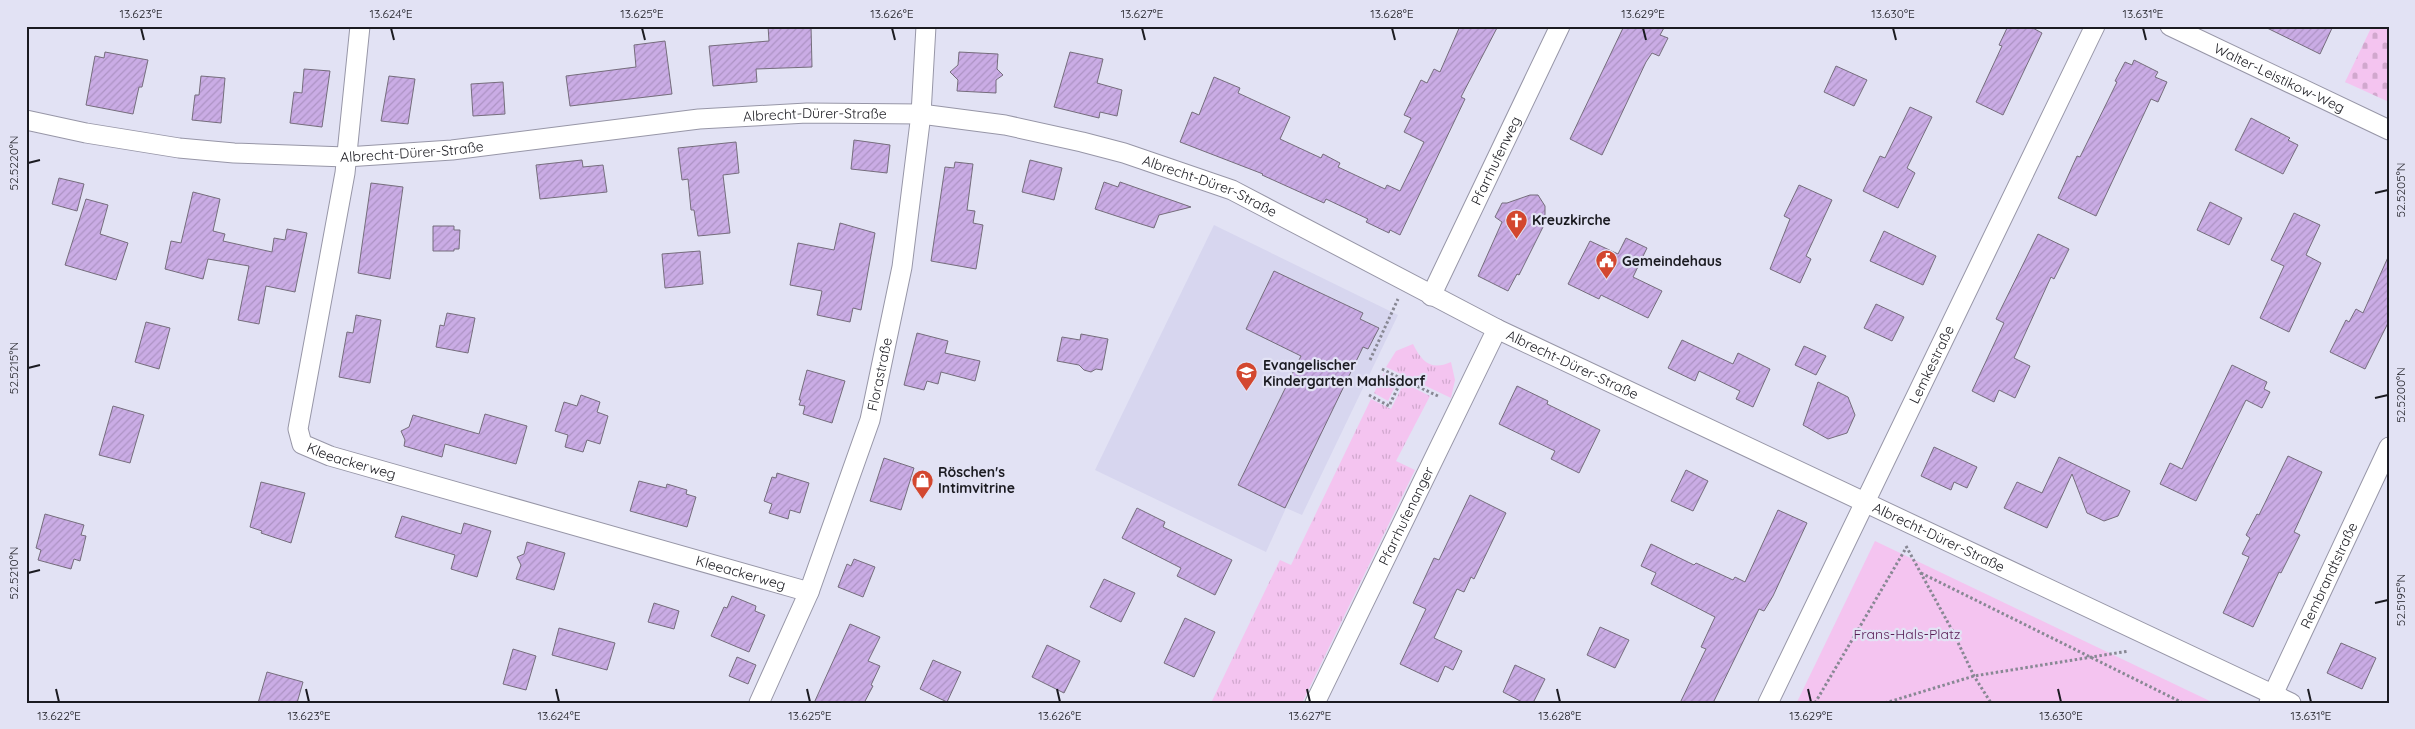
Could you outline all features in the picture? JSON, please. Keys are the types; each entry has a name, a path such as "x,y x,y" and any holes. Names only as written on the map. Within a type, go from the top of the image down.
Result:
{"street":[{"name":"Kleeackerweg","path":"360,26 345,173 298,429 302,444 330,456 809,592"},
{"name":"Florastraße","path":"759,703 809,592 870,420 902,266 921,114 926,26"},
{"name":"Pfarrhufenweg","path":"1431,296 1560,26"},
{"name":"Lemkestraße","path":"1768,703 2095,26"},
{"name":"Walter-Leistikow-Weg","path":"2170,26 2389,130"},
{"name":"Albrecht-Dürer-Straße","path":"26,120 86,133 179,148 234,153 346,157 452,150 699,119 808,113 921,114 1005,125 1082,142 1124,153 1232,190 1497,330 2271,699 2291,703"},
{"name":"Pfarrhufenanger","path":"1315,703 1497,330"},
{"name":"Rembrandtstraße","path":"2271,699 2389,447"}],"path":[{"path":"1370,360 1405,283"},
{"path":"1382,369 1460,406"},
{"path":"1369,396 1389,406 1402,379"},
{"path":"1898,520 1906,547 1974,676 1991,703"},
{"path":"1815,703 1906,547"},
{"path":"1921,573 2183,703"},
{"path":"1885,703 1974,676 2132,650"}],"shaded area":[{"name":"Evangelischer Kindergarten Mahlsdorf","path":"1214,225 1398,315 1302,515 1286,508 1266,552 1095,470"}],"green space":[{"path":"2372,26 2389,26 2389,102 2345,82"},
{"path":"1413,344 1420,356 1428,363 1438,366 1451,362 1455,380 1451,398 1386,367 1396,351"},
{"path":"1384,373 1398,380 1388,401 1374,393"},
{"path":"1404,383 1430,396 1396,461 1415,470 1302,703 1211,703 1280,560 1291,565 1371,399 1391,409"},
{"name":"Frans-Hals-Platz","path":"1875,541 2214,703 1797,702"}],"building":[{"path":"768,26 811,26 812,67 756,69 757,82 713,86 709,46 769,41"},
{"path":"1460,26 1498,26 1461,97 1465,99 1400,235 1390,230 1389,233 1366,222 1368,219 1326,199 1324,203 1263,174 1180,142 1192,112 1199,115 1214,77 1240,88 1238,93 1290,117 1280,139 1321,158 1323,154 1340,163 1338,167 1385,189 1387,185 1400,191 1424,142 1404,132 1411,118 1404,115 1421,80 1427,83 1434,69 1440,72"},
{"path":"1624,26 1665,26 1660,35 1668,38 1659,56 1652,53 1646,62 1602,155 1570,139"},
{"path":"2008,26 2029,26 2042,33 2003,115 1976,102 2002,46 1999,45"},
{"path":"2263,26 2333,26 2320,54"},
{"path":"665,41 672,94 570,106 566,76 636,67 634,45"},
{"path":"105,52 148,60 133,114 86,105 95,56 104,58"},
{"path":"959,52 998,54 997,69 1003,75 996,80 996,93 957,91 958,80 950,72 958,65"},
{"path":"1070,52 1103,59 1097,83 1122,90 1117,116 1100,112 1099,118 1054,107"},
{"path":"2134,60 2158,72 2155,77 2167,82 2158,102 2151,99 2096,216 2058,198 2077,156 2080,157 2117,82 2115,81 2125,62 2132,65"},
{"path":"1836,66 1867,80 1854,106 1824,92"},
{"path":"304,69 330,71 322,127 290,123 294,92 302,93"},
{"path":"201,76 225,78 221,123 192,120 195,95 199,95"},
{"path":"389,76 415,79 408,124 381,121"},
{"path":"503,82 505,114 473,116 471,84"},
{"path":"1910,107 1932,117 1907,168 1915,173 1898,208 1863,191 1880,156 1885,158"},
{"path":"2251,118 2290,138 2288,140 2298,145 2283,174 2235,150"},
{"path":"854,140 890,145 887,173 851,169"},
{"path":"736,142 739,173 723,175 730,233 698,236 694,210 691,210 688,179 682,180 678,148"},
{"path":"582,160 583,167 603,165 607,192 540,199 536,165"},
{"path":"1030,160 1062,168 1054,200 1022,192"},
{"path":"955,162 973,164 967,210 975,211 973,223 983,225 976,269 931,261 945,167 954,168"},
{"path":"59,178 84,184 77,211 52,204"},
{"path":"1104,182 1118,187 1120,182 1191,207 1159,215 1154,228 1095,209"},
{"path":"371,183 403,187 390,279 358,273"},
{"path":"1799,185 1832,200 1806,256 1811,259 1800,283 1770,269 1790,219 1784,216"},
{"path":"193,192 220,199 213,231 225,234 223,241 272,252 274,238 285,240 287,229 307,233 295,292 266,286 259,324 238,320 249,266 208,259 203,279 165,269 171,241 181,243"},
{"name":"Kreuzkirche","path":"1530,195 1538,195 1545,206 1545,223 1519,275 1517,274 1508,291 1478,276 1502,222 1495,217 1502,203"},
{"path":"86,199 108,205 100,234 128,243 116,280 65,265"},
{"path":"2210,202 2242,218 2229,245 2197,230"},
{"path":"2294,213 2320,225 2306,255 2321,263 2289,332 2260,318 2284,266 2271,260"},
{"path":"840,223 875,233 861,310 853,308 850,322 817,315 822,291 790,285 798,243 834,250"},
{"path":"433,226 454,226 454,230 460,230 459,249 454,249 454,251 433,251"},
{"path":"1884,231 1936,256 1923,285 1870,261"},
{"path":"2038,234 2069,249 2054,279 2051,277 2014,358 2030,366 2015,398 1999,390 1994,402 1972,391 2004,323 1996,319"},
{"name":"Gemeindehaus","path":"1626,238 1647,248 1633,277 1662,291 1648,318 1601,295 1599,299 1568,284 1590,241 1618,254"},
{"path":"700,251 703,284 665,288 662,254"},
{"path":"2389,255 2389,321 2365,369 2330,352 2346,320 2349,322 2356,309 2363,313"},
{"path":"1274,271 1363,313 1360,319 1379,328 1368,349 1363,347 1285,508 1238,485 1301,356 1246,329"},
{"path":"1876,304 1904,317 1892,341 1864,328"},
{"path":"447,313 475,318 468,353 436,347 440,325 444,326"},
{"path":"356,315 381,320 370,383 339,377 347,332 353,333"},
{"path":"146,322 170,328 159,369 135,362"},
{"path":"917,333 948,341 945,353 980,361 975,381 941,372 938,384 927,381 924,390 904,385"},
{"path":"1081,334 1108,339 1102,370 1096,369 1091,372 1084,370 1079,365 1057,361 1062,337 1080,340"},
{"path":"1682,340 1733,364 1738,353 1770,369 1753,407 1736,399 1740,391 1699,371 1695,381 1668,368"},
{"path":"1804,346 1826,356 1816,375 1795,365"},
{"path":"2232,365 2267,382 2264,389 2270,392 2262,408 2246,400 2196,501 2160,484 2170,463 2182,469"},
{"path":"807,370 845,381 832,423 803,414 805,406 799,405 801,400 799,400"},
{"path":"1818,382 1848,397 1855,415 1847,433 1828,439 1803,425"},
{"path":"1517,386 1548,401 1547,404 1600,430 1579,473 1551,459 1555,451 1499,424"},
{"path":"581,395 600,402 597,412 608,416 600,444 587,440 583,452 565,447 568,435 555,431 564,402 577,406"},
{"path":"113,406 144,415 130,463 99,455"},
{"path":"485,414 527,426 516,464 445,444 442,457 404,446 405,440 401,431 409,427 413,415 479,434"},
{"path":"1934,447 1977,467 1967,488 1954,482 1951,490 1921,476"},
{"path":"2288,456 2322,472 2294,532 2300,535 2281,573 2279,572 2253,627 2223,613 2249,557 2242,554 2250,538 2246,535 2257,514 2259,515"},
{"path":"2059,457 2130,491 2118,516 2104,521 2087,513 2072,474 2047,528 2004,508 2017,482 2042,493"},
{"path":"884,458 914,468 901,510 870,501"},
{"path":"1686,470 1708,481 1693,511 1671,501"},
{"path":"777,473 809,483 800,513 790,510 788,519 769,513 772,504 764,501 772,477 776,478"},
{"path":"639,481 666,488 667,484 687,490 686,494 696,497 687,527 630,511"},
{"path":"261,482 305,493 291,543 261,533 262,531 250,527"},
{"path":"1470,495 1506,513 1474,579 1471,577 1464,592 1457,589 1434,638 1462,651 1453,670 1445,666 1438,682 1400,664 1426,609 1413,603 1434,558 1439,560"},
{"path":"1137,508 1165,522 1163,527 1232,560 1215,595 1177,576 1181,568 1122,538"},
{"path":"1778,510 1807,523 1773,596 1764,611 1759,609 1713,703 1680,703 1706,649 1701,647 1715,617 1651,584 1656,573 1641,566 1651,544 1694,565 1696,563 1733,580 1735,577 1745,582"},
{"path":"45,514 84,525 81,535 86,536 80,561 74,559 71,569 38,560 41,550 36,548"},
{"path":"402,516 461,534 464,523 491,531 477,577 451,569 455,555 395,537"},
{"path":"527,542 565,553 554,590 516,579 521,565 517,557 524,554"},
{"path":"854,559 875,567 863,597 838,587 847,564 851,566"},
{"path":"1104,579 1135,593 1121,622 1090,607"},
{"path":"732,596 756,606 755,611 765,615 749,652 711,636 724,607 727,608"},
{"path":"654,603 679,611 674,629 648,622"},
{"path":"1185,618 1215,632 1194,677 1164,663"},
{"path":"850,624 880,637 868,661 880,666 871,685 873,686 864,703 814,703"},
{"path":"1600,627 1629,640 1615,668 1587,655"},
{"path":"559,628 615,643 607,670 552,655"},
{"path":"2341,643 2376,658 2362,689 2327,673"},
{"path":"1047,645 1080,661 1064,693 1032,677"},
{"path":"513,649 536,656 526,690 503,684"},
{"path":"737,657 756,665 748,684 729,676"},
{"path":"933,660 961,672 947,702 920,689"},
{"path":"1515,665 1545,679 1533,703 1524,703 1503,692"},
{"path":"267,672 303,682 297,703 258,703"}],"place":[{"name":"Kreuzkirche","path":"1516,239"},
{"name":"Gemeindehaus","path":"1606,280"},
{"name":"Evangelischer Kindergarten Mahlsdorf","path":"1247,392"},
{"name":"Röschen's Intimvitrine","path":"922,499"}]}
